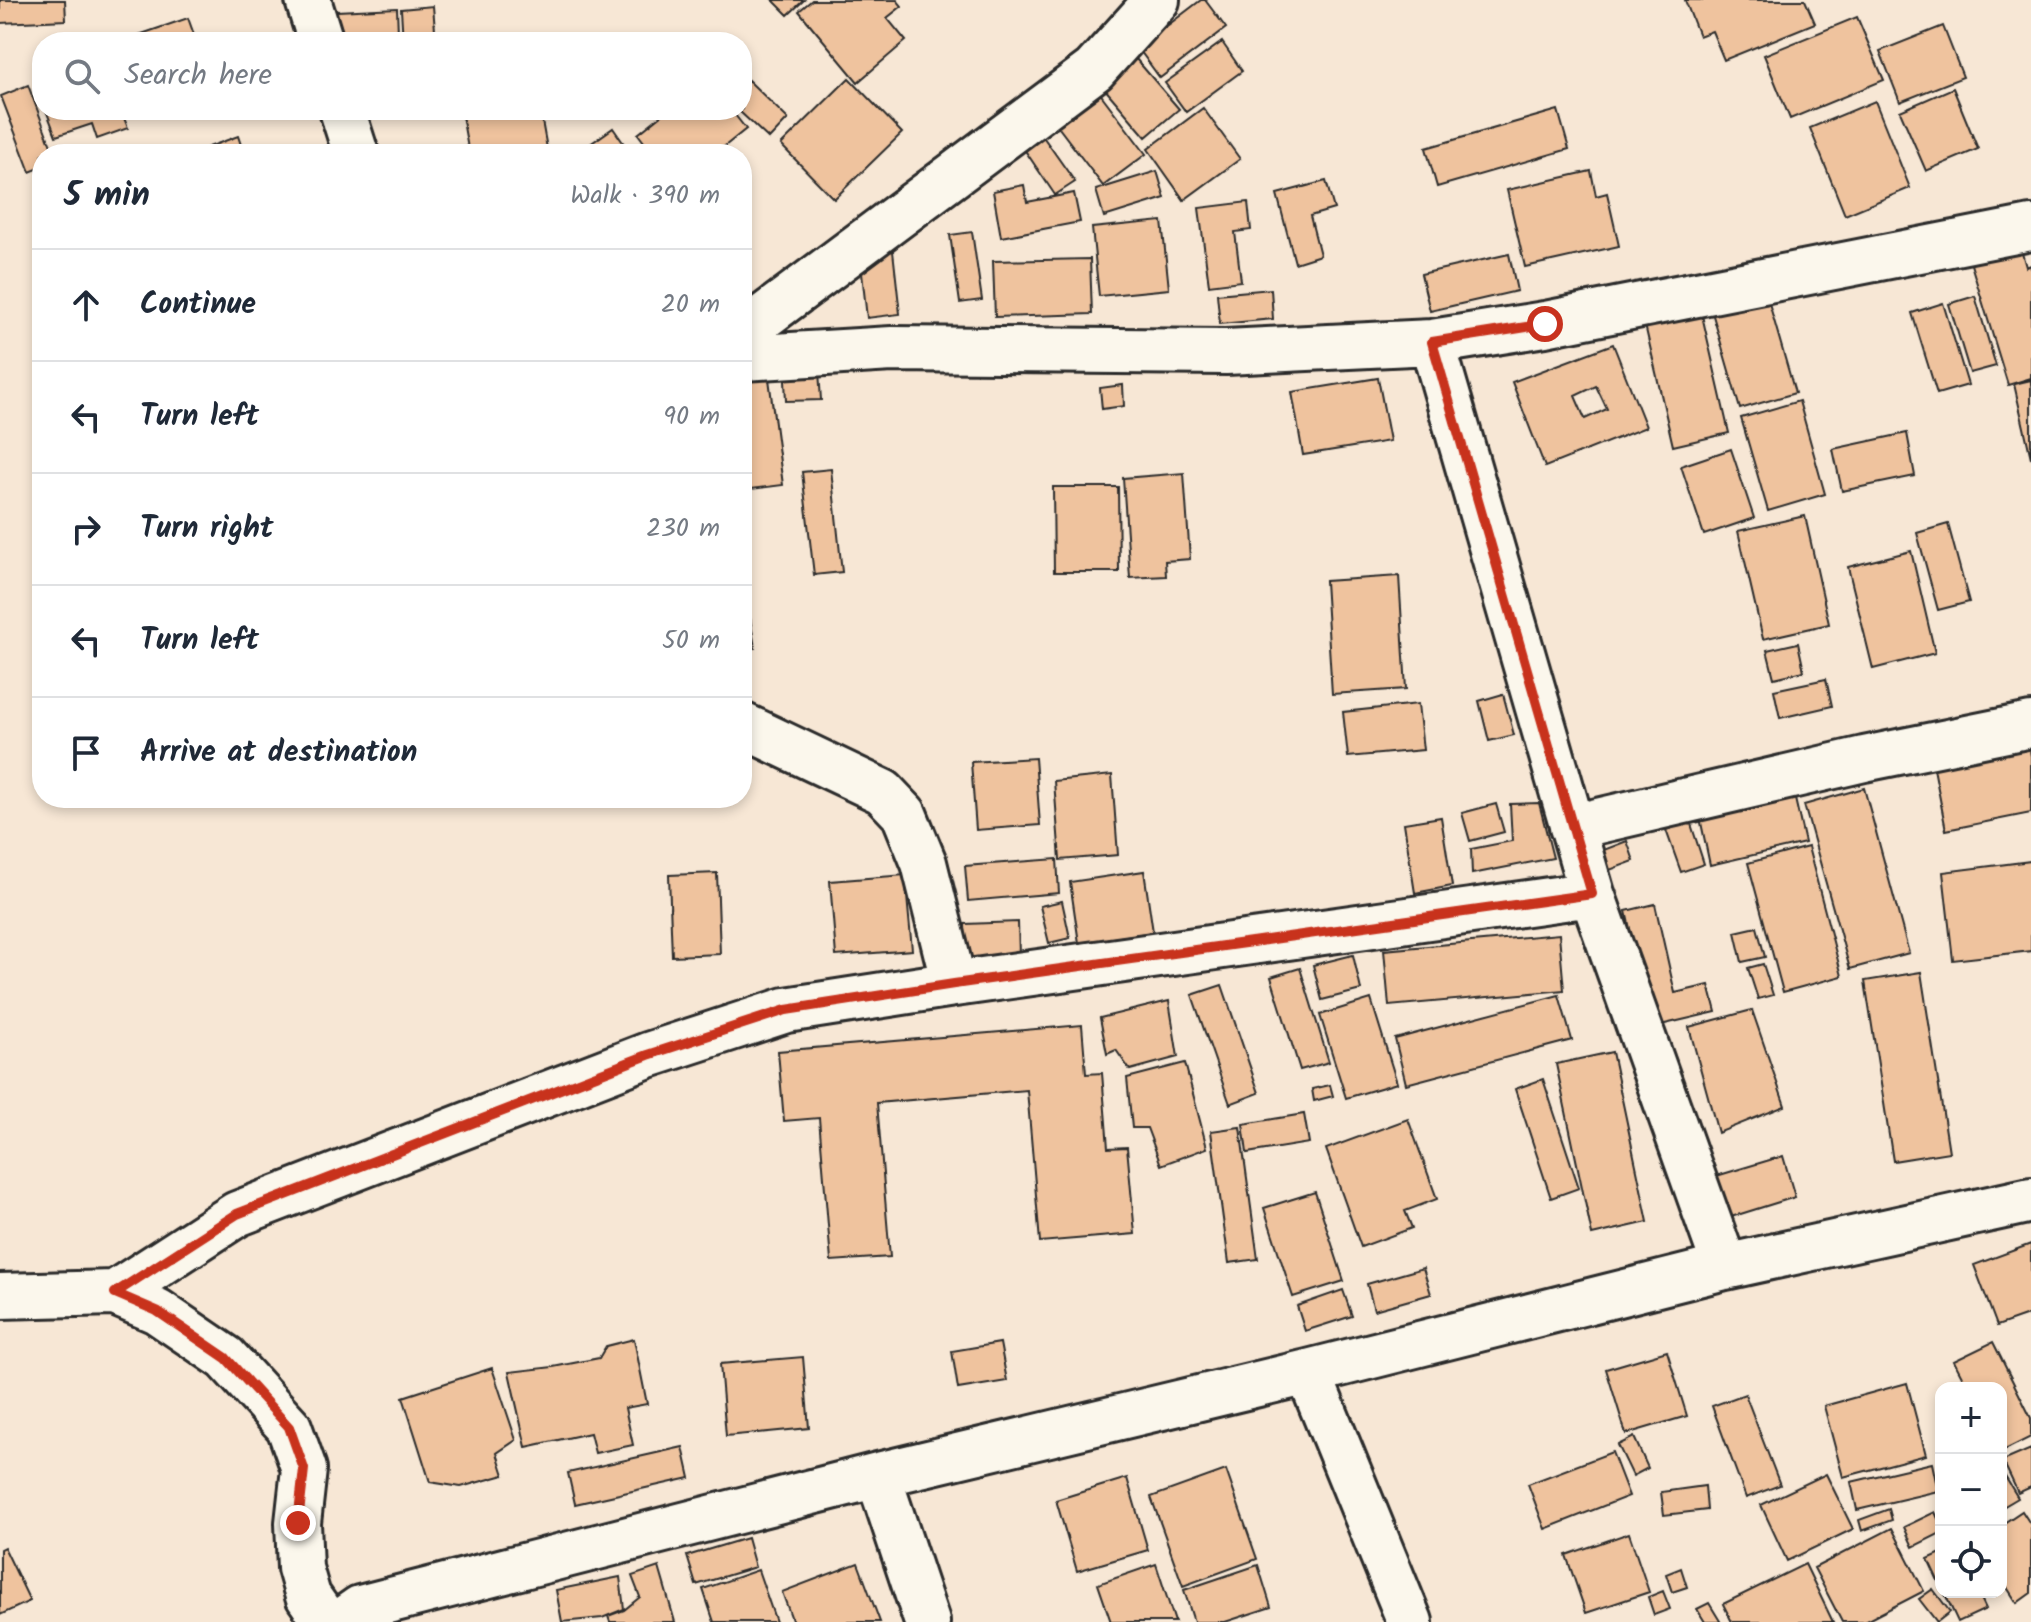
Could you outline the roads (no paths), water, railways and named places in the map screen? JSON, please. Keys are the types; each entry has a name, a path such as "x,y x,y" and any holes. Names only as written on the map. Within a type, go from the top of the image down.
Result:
{"street":[{"path":"308,0 318,32"},
{"path":"752,326 1094,70 1157,0"},
{"path":"345,120 353,144"},
{"path":"752,357 892,349 1226,352 1432,342 1545,324 2031,228"},
{"path":"1432,342 1592,894 1725,1267"},
{"path":"1572,827 2031,725"},
{"path":"752,730 883,792 904,814 924,863 954,984"},
{"path":"8,1303 115,1293 237,1214 648,1055 786,1010 1592,894"},
{"path":"340,1622 360,1608 878,1475 1308,1372 1725,1267 2031,1200"},
{"path":"115,1293 157,1311 226,1358 289,1427 304,1469 298,1523 300,1568 308,1596 326,1622"},
{"path":"1308,1372 1410,1622"},
{"path":"878,1475 927,1622"}]}
